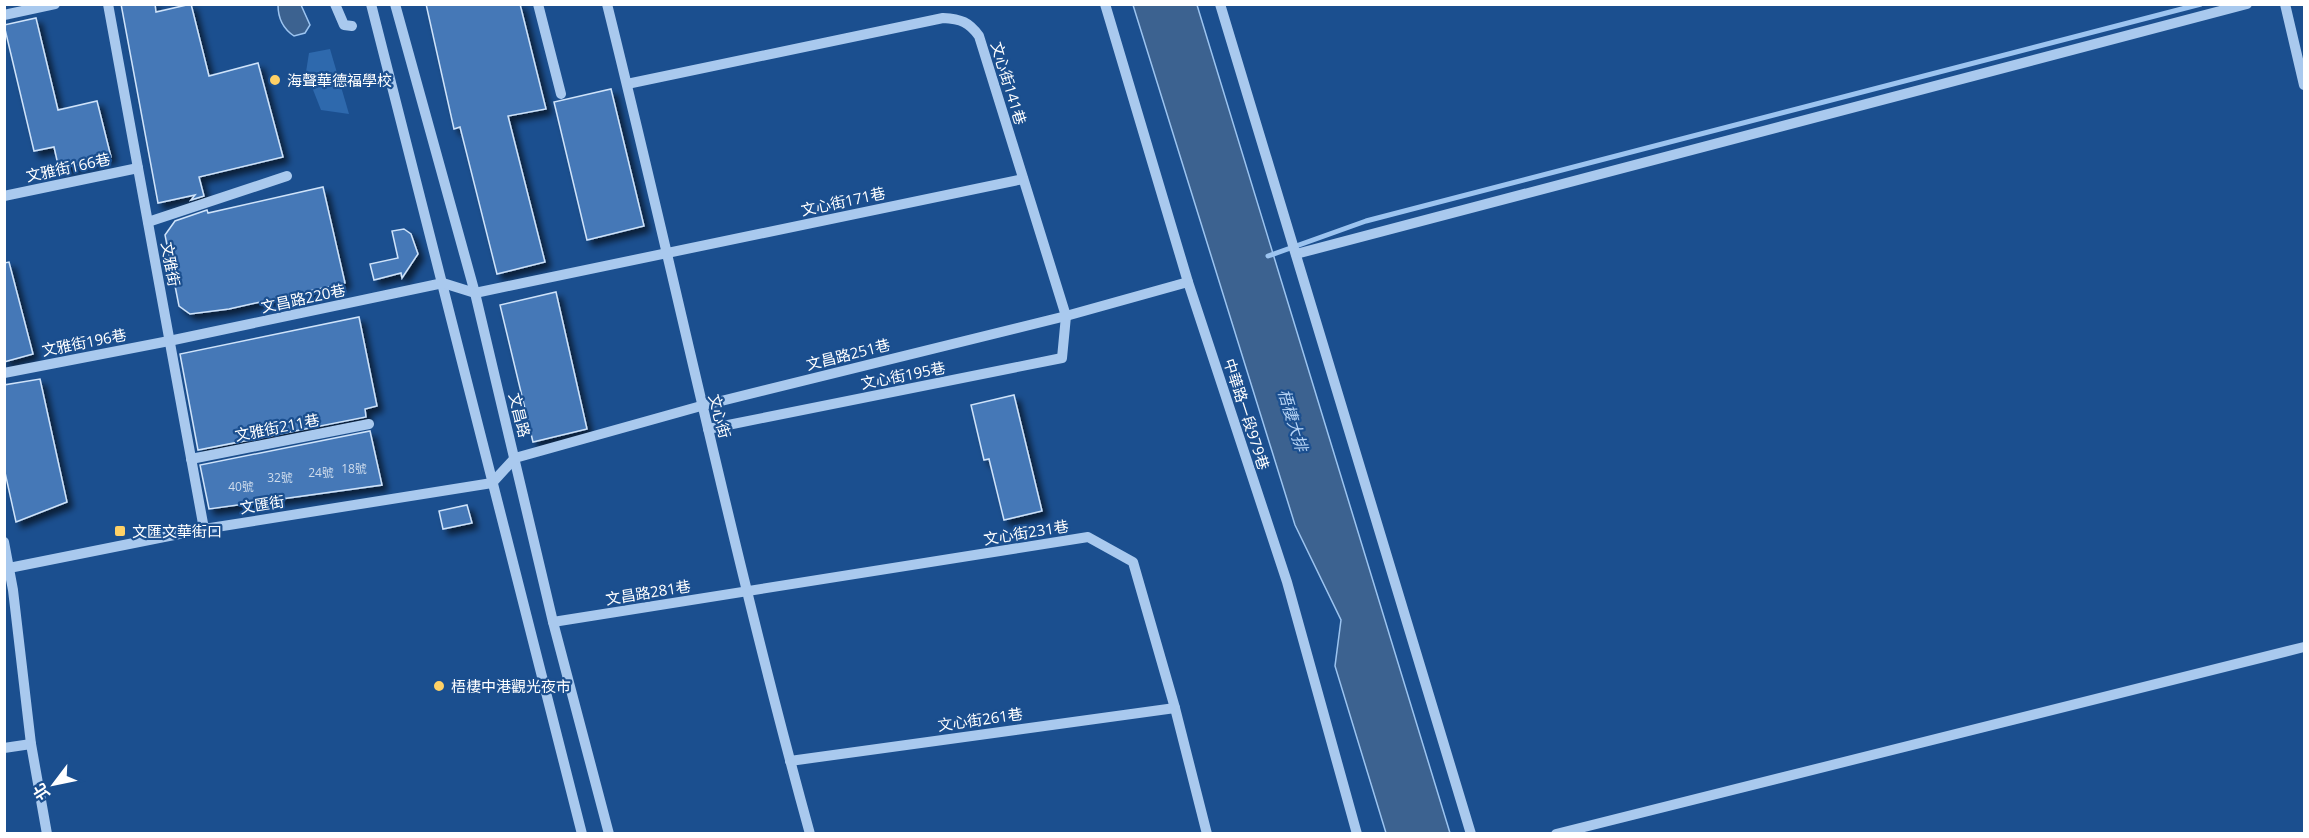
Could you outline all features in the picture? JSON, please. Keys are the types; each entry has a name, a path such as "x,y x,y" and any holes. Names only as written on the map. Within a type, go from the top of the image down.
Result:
{"street":[{"path":"4,15 55,4"},
{"name":"文雅街","path":"108,4 204,529"},
{"path":"335,4 344,25 352,26"},
{"path":"371,4 582,834"},
{"name":"文昌路","path":"395,4 475,293 553,622 609,834"},
{"path":"538,4 561,94"},
{"name":"文心街","path":"607,4 668,252 701,406 810,834"},
{"name":"中華路一段979巷","path":"1105,4 1188,282 1287,582 1357,834"},
{"path":"1220,4 1471,834"},
{"path":"1296,254 2247,4"},
{"path":"2285,4 2304,85"},
{"name":"文心街141巷","path":"627,84 943,18 959,19 970,24 979,36 1066,316"},
{"name":"文雅街166巷","path":"4,196 138,168"},
{"path":"148,222 287,176"},
{"name":"文心街171巷","path":"475,293 1023,179"},
{"name":"文昌路251巷","path":"515,458 701,406 1066,316 1188,282"},
{"path":"443,283 475,293"},
{"name":"文昌路220巷","path":"170,341 443,283"},
{"name":"文心街195巷","path":"708,429 1062,358 1066,316"},
{"name":"文雅街196巷","path":"4,373 170,341"},
{"name":"文雅街211巷","path":"191,459 369,424"},
{"path":"492,483 515,458"},
{"name":"文匯街","path":"7,569 204,529 492,483"},
{"name":"文心街231巷","path":"747,591 1088,537 1133,562 1175,708 1207,834"},
{"path":"4,542 31,744 47,834"},
{"name":"文昌路281巷","path":"553,622 747,591"},
{"path":"1556,834 2304,647"},
{"name":"文心街261巷","path":"790,760 1175,708"},
{"path":"4,748 31,744"}],"shaded area":[{"path":"330,49 349,114 321,110 306,72 309,53"}],"water":[{"path":"278,5 301,5 310,25 305,33 294,36 286,30 280,18"},
{"name":"梧棲大排","path":"1133,5 1197,5 1450,833 1386,833 1335,666 1341,620 1295,525"}],"building":[{"path":"121,4 155,4 156,12 191,4 209,76 258,63 283,157 199,177 204,196 191,200 195,195 158,203"},
{"path":"426,4 520,4 546,109 508,116 545,262 497,274 460,127 454,129"},
{"path":"36,18 58,110 97,101 111,157 59,169 54,147 34,151 4,25"},
{"path":"611,89 644,226 587,240 554,102"},
{"path":"323,187 345,283 229,309 190,314 179,306 165,235 175,221 207,210 208,213"},
{"path":"404,229 411,234 418,254 402,278 401,273 374,280 370,264 398,258 392,231"},
{"path":"9,262 33,354 4,362 4,263"},
{"path":"556,292 587,429 533,442 500,305"},
{"path":"359,317 377,406 365,409 366,417 198,450 180,354"},
{"path":"40,379 67,502 16,522 4,468 4,385"},
{"path":"1014,395 1042,511 1004,520 989,459 984,460 971,405"},
{"path":"370,431 382,485 209,509 200,465"},
{"path":"467,505 472,523 443,529 439,511"}],"waterway":[{"path":"1268,256 1366,221 2201,4"}],"place":[{"name":"海聲華德福學校","path":"275,80"},
{"name":"文匯文華街口","path":"120,531"},
{"name":"梧棲中港觀光夜市","path":"439,686"}]}
